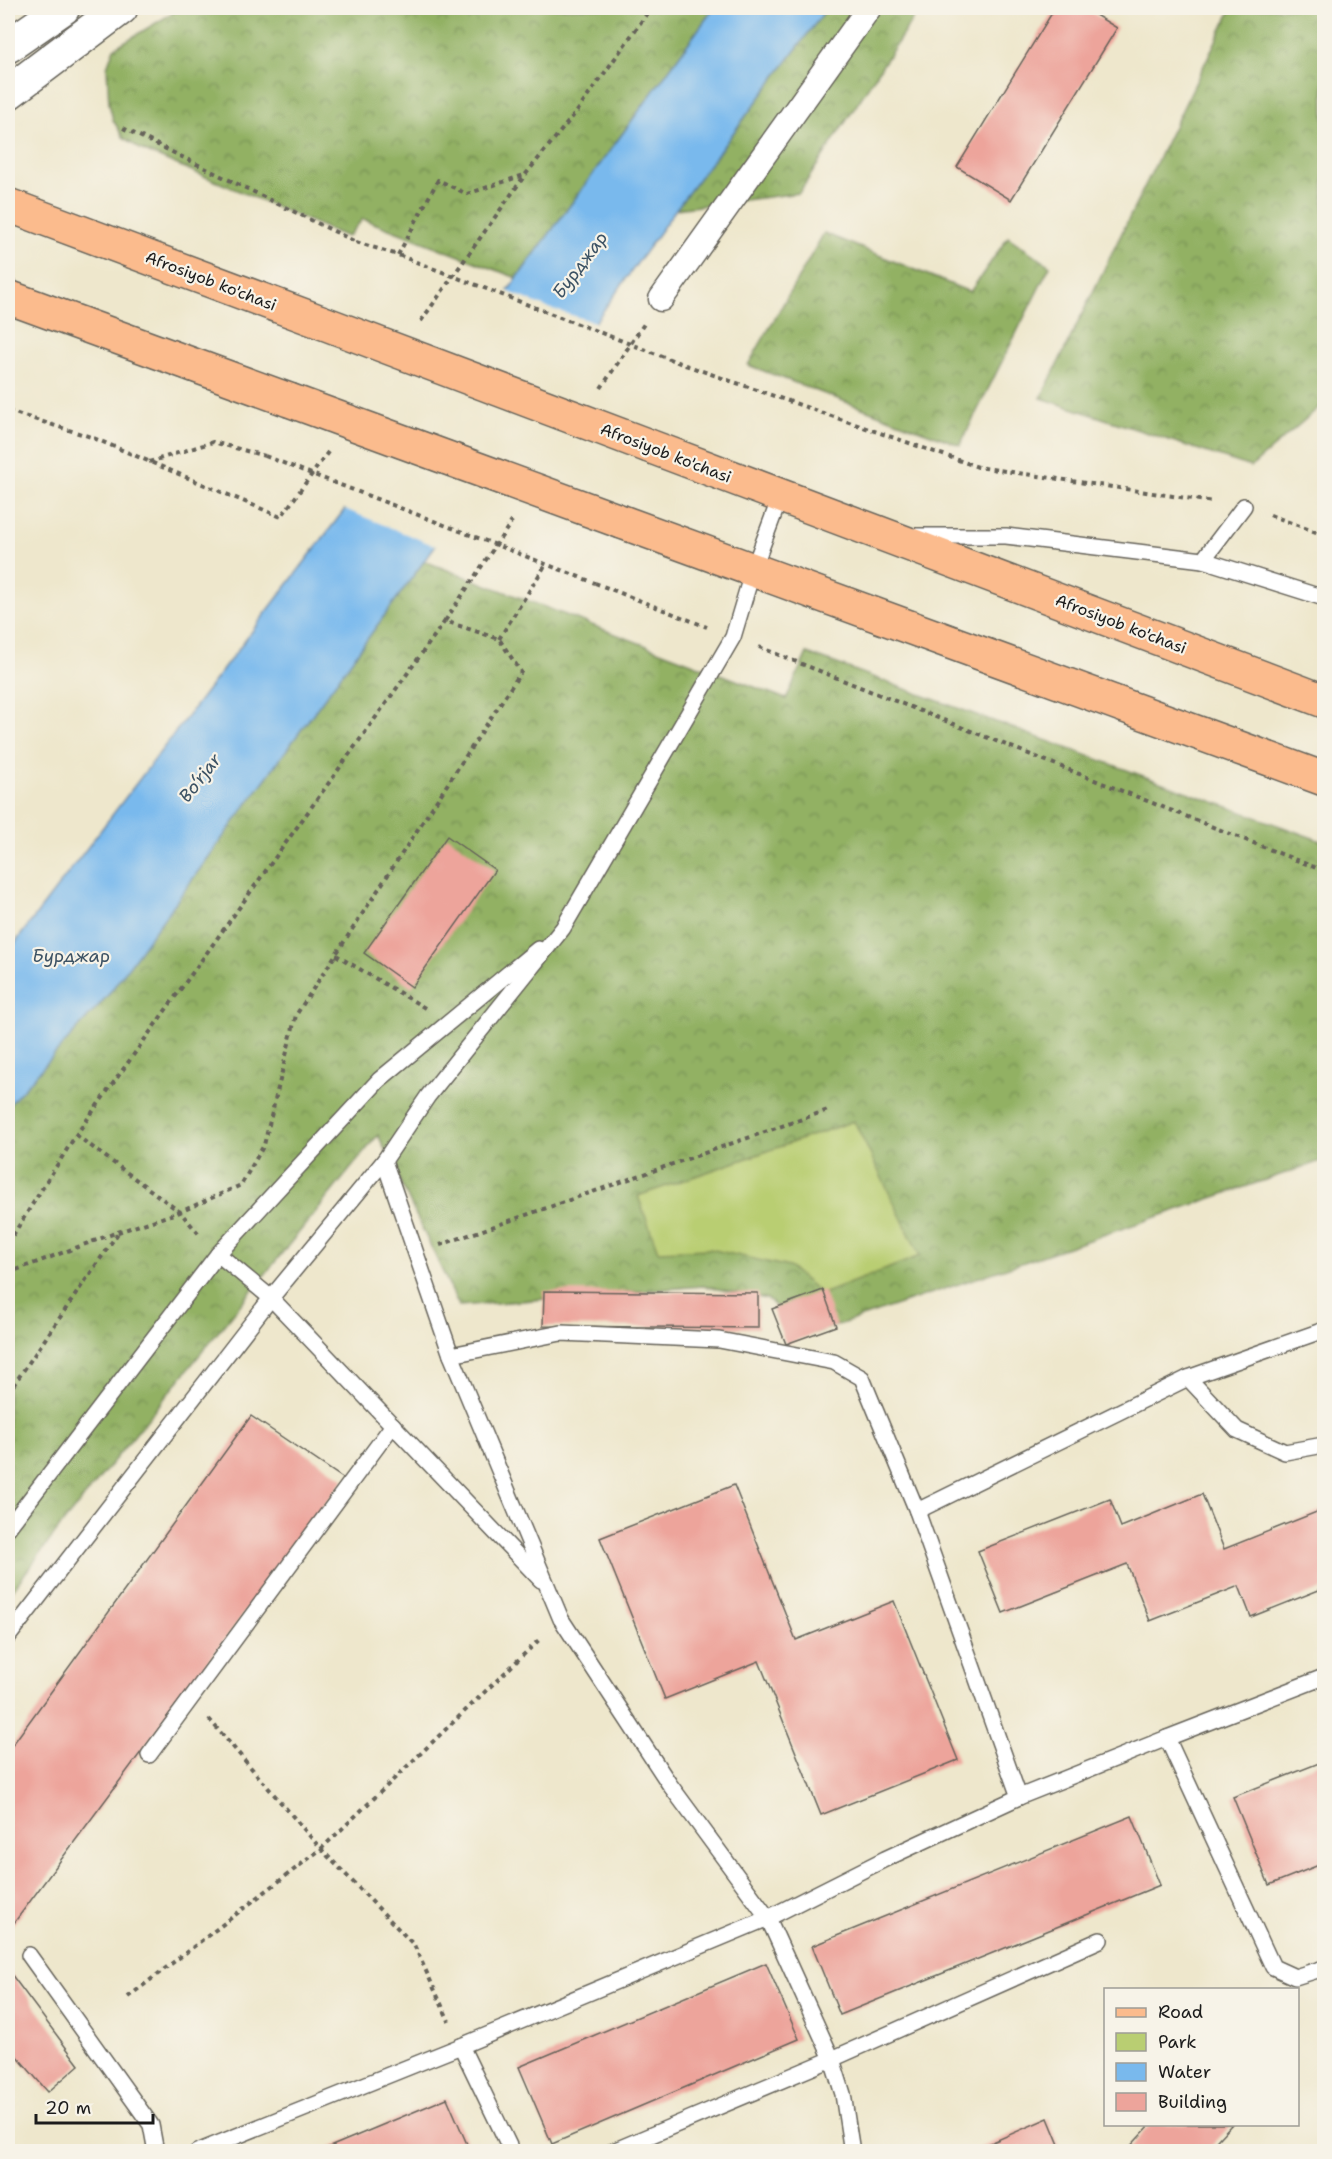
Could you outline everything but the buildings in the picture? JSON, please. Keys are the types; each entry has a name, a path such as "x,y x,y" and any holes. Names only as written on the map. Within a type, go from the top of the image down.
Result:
{"main road":[{"name":"Afrosiyob ko'chasi","path":"8,205 1324,701"},
{"path":"8,297 1324,779"}],"street":[{"path":"8,46 63,8"},
{"path":"8,93 121,8"},
{"path":"661,299 870,8"}],"lane":[{"path":"8,1637 271,1298 384,1161 428,1096 563,928 733,637 753,570 781,495"},
{"path":"1203,560 1244,506"},
{"path":"888,536 1006,536 1203,560 1324,598"},
{"path":"8,1528 218,1254 379,1080 563,928"},
{"path":"384,1161 451,1355 561,1619 670,1785 768,1918 832,2059 843,2094 852,2151"},
{"path":"218,1254 271,1298 548,1586"},
{"path":"917,1511 1188,1378 1324,1330"},
{"path":"451,1355 561,1333 719,1341 834,1362 862,1378 917,1511 1019,1797"},
{"path":"1188,1378 1237,1430 1285,1452 1324,1445"},
{"path":"149,1755 393,1425"},
{"path":"197,2151 461,2046 768,1918 875,1864 1019,1797 1324,1677"},
{"path":"1167,1738 1274,1967 1295,1977 1324,1968"},
{"path":"611,2151 832,2059 1100,1940"},
{"path":"29,1955 151,2125 156,2151"},
{"path":"461,2046 512,2151"}],"path":[{"path":"398,255 438,180 467,194 525,175 578,110 651,8"},
{"path":"123,128 356,242 398,255 685,365 978,467 1244,506 1324,535"},
{"path":"8,411 91,437 281,518"},
{"path":"148,462 213,442 265,456 733,637 1324,871"},
{"path":"499,639 546,564"},
{"path":"8,1243 76,1135 446,621 499,639 521,672 296,1015 264,1145 241,1185 180,1212 118,1232 8,1274"},
{"path":"336,955 449,1022"},
{"path":"416,1253 828,1110"},
{"path":"76,1135 180,1212 218,1254"},
{"path":"8,1393 118,1232"},
{"path":"128,1997 321,1849 561,1619"},
{"path":"191,1698 321,1849 414,1945 461,2046"}],"green space":[{"path":"181,8 714,8 517,278 363,219 347,237 140,149 123,137 113,120 109,104 107,67 114,48"},
{"path":"827,8 920,8 799,193 676,209"},
{"path":"1232,8 1324,8 1324,403 1251,467 1041,398"},
{"path":"824,233 970,292 1008,237 1050,266 960,445 748,365"},
{"path":"424,561 786,699 807,653 1324,842 1324,1160 809,1335 767,1299 703,1286 459,1306 378,1135 60,1527 8,1596 8,1106 108,995"},
{"path":"854,1121 920,1256 822,1294 789,1267 710,1249 658,1251 638,1196"}],"water":[{"name":"Бурджар","path":"714,8 827,8 676,209 435,546 108,995 8,1106 8,952 345,509"}],"pier":[{"path":"505,290 548,308 598,323 438,547 342,508"}],"water label":[{"name":"Bo‘rjar","path":"200,778"}]}
